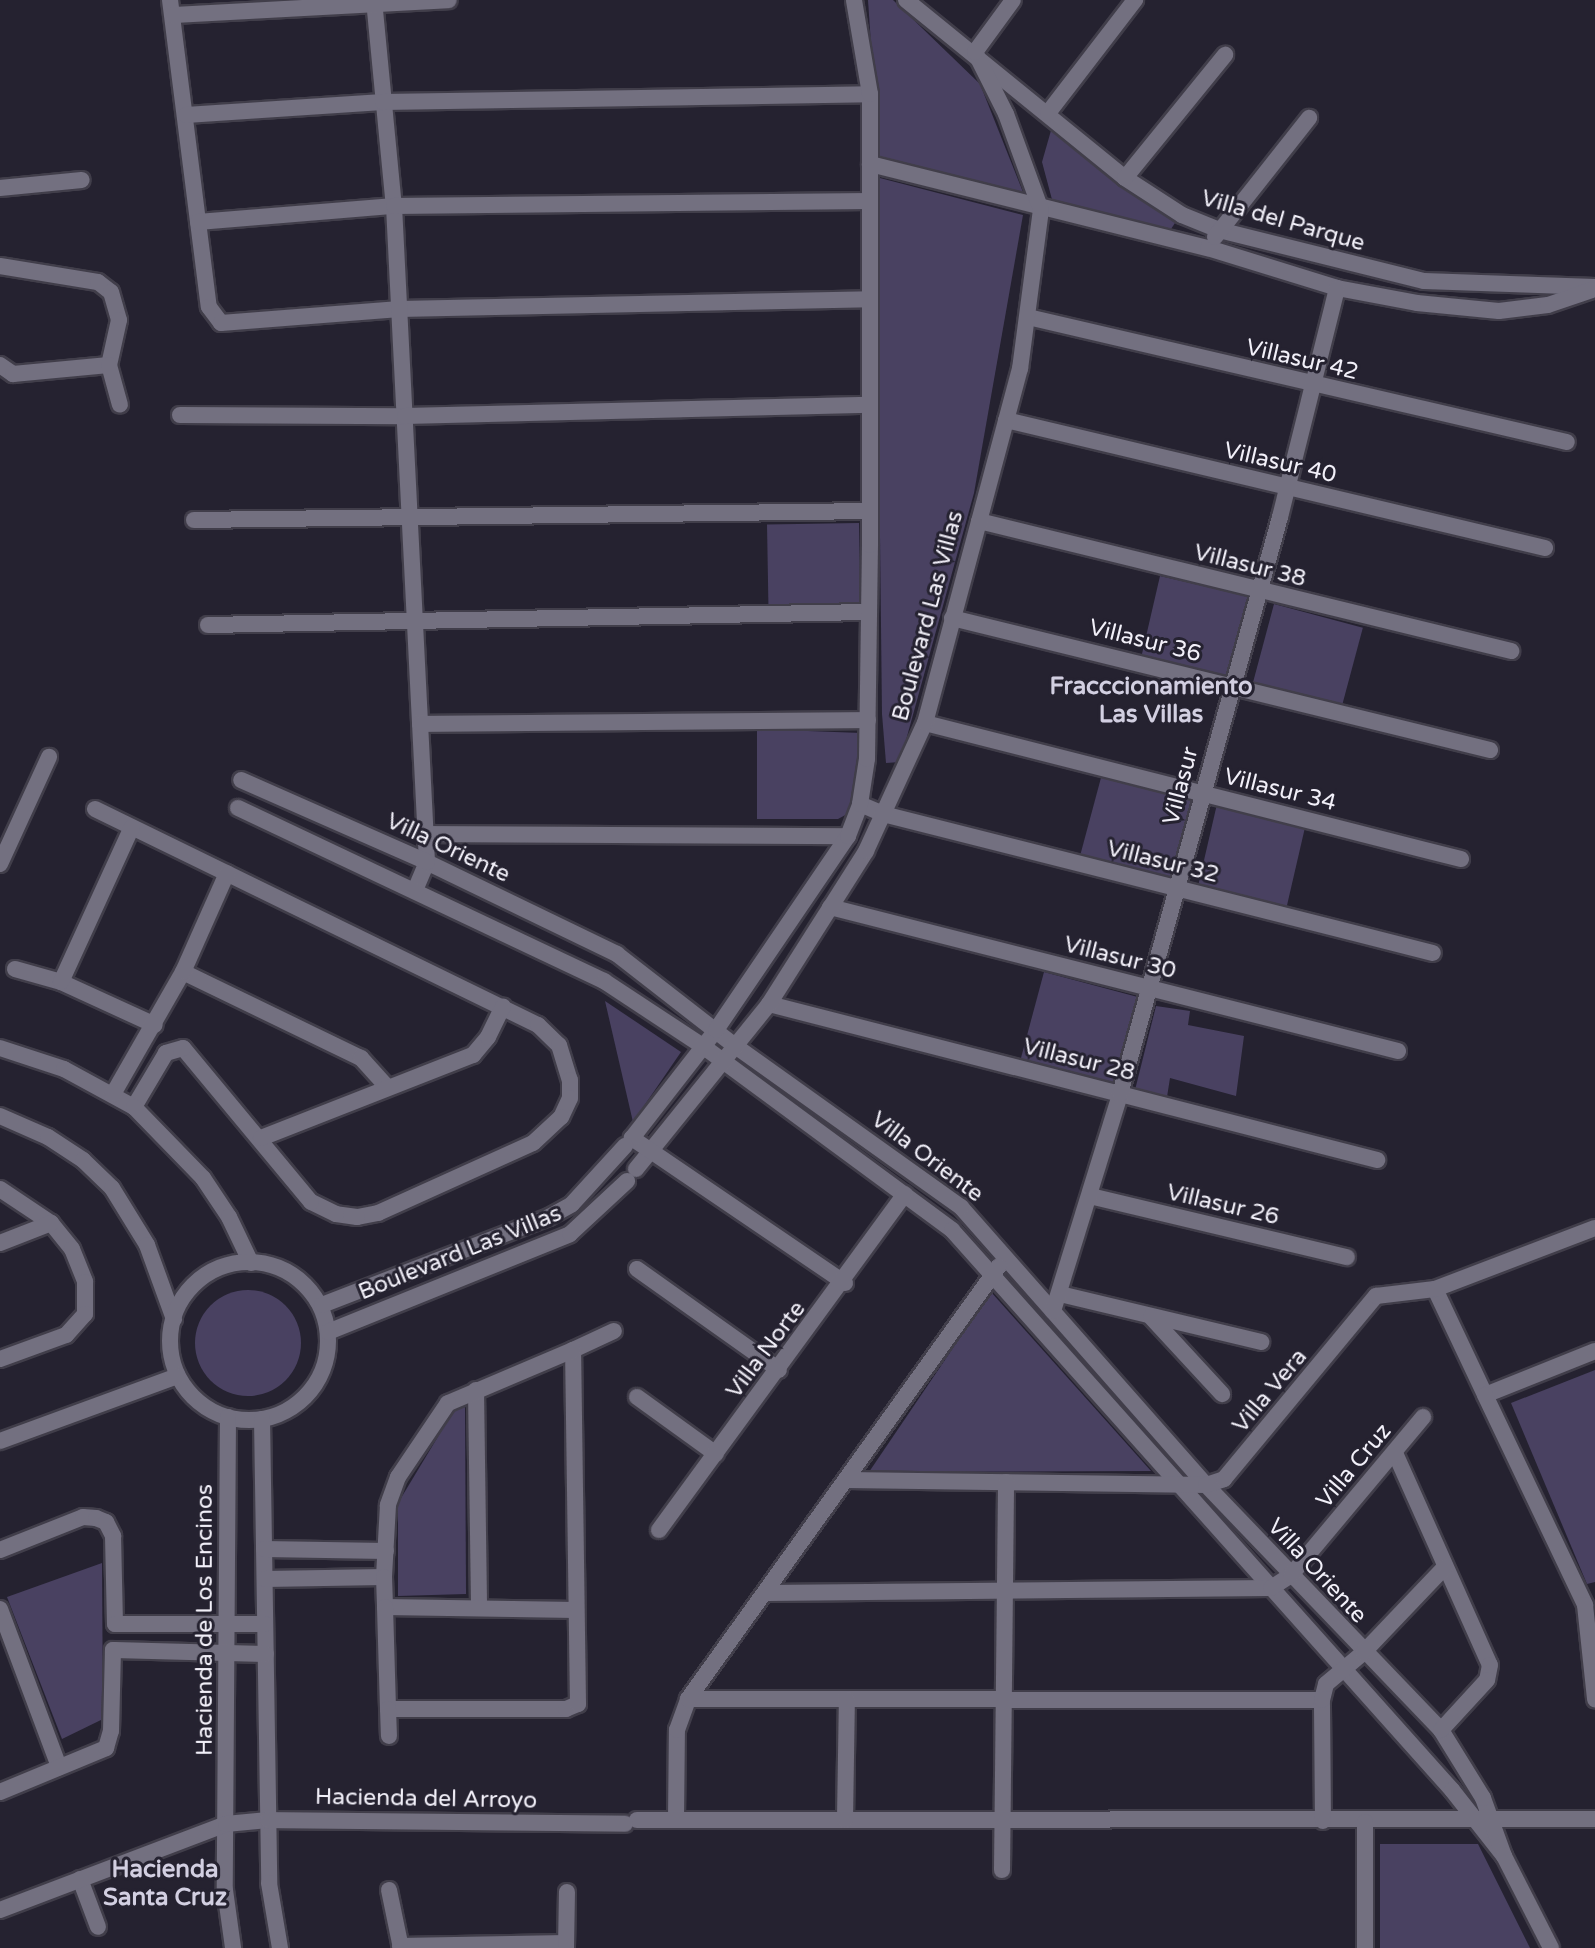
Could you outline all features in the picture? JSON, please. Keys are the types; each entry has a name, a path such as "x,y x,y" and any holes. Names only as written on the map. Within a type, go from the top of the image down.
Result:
{"street":[{"path":"449,0 171,7 209,307 221,323 399,309 870,299"},
{"name":"Boulevard Las Villas","path":"321,1305 539,1222 572,1204 629,1142 704,1047 848,836 860,804 868,720 870,511 870,94 854,0"},
{"name":"Villa del Parque","path":"906,0 975,52 1125,177 1182,215 1219,230 1424,281 1595,288"},
{"path":"975,52 1013,0"},
{"path":"1048,113 1135,0"},
{"path":"374,1 394,206 426,834 427,862 415,890"},
{"name":"Boulevard Las Villas","path":"328,1332 570,1234 603,1206 632,1175 769,1004 830,907 883,814 925,723 1006,421 1028,317 1041,210 1006,114 975,52"},
{"path":"1125,177 1225,55"},
{"path":"186,115 383,102 870,94"},
{"path":"1208,248 1219,230 1309,118"},
{"name":"Villa del Parque","path":"870,164 1041,210 1208,248 1337,288 1417,303 1499,311 1548,305 1595,288"},
{"path":"0,188 82,180"},
{"path":"198,222 394,206 870,201"},
{"path":"0,266 98,282 111,292 119,320 109,365 120,405"},
{"path":"1417,303 1424,281"},
{"name":"Villasur","path":"1053,1311 1090,1196 1149,990 1287,489 1337,288"},
{"name":"Villasur 42","path":"1028,317 1313,386 1567,442"},
{"path":"0,366 13,374 109,365"},
{"path":"180,415 405,416 870,405"},
{"name":"Villasur 40","path":"1006,421 1545,548"},
{"path":"194,520 870,511"},
{"name":"Villasur 38","path":"979,521 1511,652"},
{"path":"208,625 869,612"},
{"name":"Villasur 36","path":"952,618 1490,750"},
{"path":"420,724 868,720"},
{"name":"Villasur 34","path":"925,723 1461,859"},
{"path":"0,864 49,757"},
{"name":"Villa Oriente","path":"242,780 427,862 617,954 735,1046 961,1207 1206,1485 1363,1653 1441,1730 1551,1948"},
{"name":"Villasur 32","path":"860,804 883,814 1433,953"},
{"name":"Villa Oriente","path":"238,808 604,981 704,1047 952,1230 1181,1483 1343,1671 1487,1822"},
{"path":"95,809 503,1006 550,1034 567,1066 570,1098 555,1124 533,1143 378,1213 357,1217 336,1214 311,1202 261,1138 183,1048 166,1053 134,1107"},
{"path":"61,982 132,827"},
{"path":"426,834 848,836"},
{"path":"113,1094 183,972 227,873"},
{"name":"Villasur 30","path":"830,907 1398,1051"},
{"path":"15,969 61,982 155,1025"},
{"path":"183,972 361,1058 387,1087"},
{"name":"Villasur 28","path":"769,1004 1377,1160"},
{"path":"261,1138 473,1055 488,1037 503,1006"},
{"path":"0,1048 64,1069 134,1107 202,1178 229,1217 251,1263"},
{"path":"0,1116 48,1137 83,1160 112,1188 147,1245 174,1319"},
{"path":"629,1142 650,1151 845,1283"},
{"path":"591,1184 603,1206"},
{"path":"0,1189 51,1223 72,1249 85,1282 85,1314 66,1335 0,1359"},
{"name":"Villa Norte","path":"659,1530 845,1283 905,1194"},
{"name":"Villasur 26","path":"1090,1196 1347,1257"},
{"path":"0,1243 51,1223"},
{"path":"1595,1228 1436,1289 1485,1395 1590,1604 1595,1699"},
{"path":"676,1819 677,1730 688,1699 767,1593 1006,1256"},
{"path":"251,1263 291,1275 321,1305 328,1332 323,1371 308,1394 288,1410 262,1419 229,1417 204,1406 178,1376 171,1348 174,1319 187,1293 208,1274 251,1263"},
{"path":"637,1269 779,1370"},
{"name":"Villa Vera","path":"1206,1485 1234,1471 1376,1296 1436,1289"},
{"path":"1060,1294 1261,1342"},
{"path":"1151,1317 1222,1394"},
{"path":"389,1736 384,1577 388,1505 398,1477 435,1417 448,1403 614,1331"},
{"path":"388,1709 576,1708 573,1350"},
{"path":"1485,1395 1595,1351"},
{"path":"0,1441 178,1376"},
{"path":"476,1390 479,1608"},
{"path":"637,1397 716,1454"},
{"name":"Hacienda de Los Encinos","path":"226,1824 229,1417"},
{"name":"Villa Cruz","path":"1270,1588 1292,1575 1423,1417"},
{"path":"262,1419 268,1820 271,1908 280,1948"},
{"path":"1395,1453 1490,1671 1441,1730"},
{"path":"847,1480 1206,1485"},
{"path":"1002,1870 1006,1482"},
{"path":"0,1550 83,1517 96,1518 106,1522 113,1536 115,1624 265,1624"},
{"path":"264,1549 386,1551"},
{"path":"1323,1821 1322,1700 1326,1684 1363,1653 1445,1567"},
{"path":"265,1579 384,1577"},
{"path":"767,1593 1270,1588"},
{"path":"385,1607 576,1610"},
{"path":"0,1609 59,1767"},
{"path":"0,1792 101,1753 109,1741 113,1650 266,1654"},
{"path":"688,1699 1322,1700"},
{"path":"845,1820 847,1699"},
{"name":"Hacienda del Arroyo","path":"0,1910 226,1824 268,1820 1487,1822 1595,1819"},
{"path":"1365,1822 1365,1948"},
{"path":"226,1824 225,1890 233,1948"},
{"path":"80,1879 98,1927"},
{"path":"389,1890 401,1947 566,1946 567,1892"}],"shaded area":[{"path":"868,0 893,0 980,84 1023,192 879,161"},
{"path":"1052,127 1175,223 1167,235 1054,207 1042,162"},
{"path":"876,177 1023,215 974,493 900,762 886,763 882,714"},
{"path":"859,523 860,608 768,610 767,525"},
{"path":"1160,576 1248,596 1229,679 1141,659"},
{"path":"1274,604 1363,628 1341,709 1252,685"},
{"path":"757,729 861,733 849,813 838,819 757,819"},
{"path":"1102,774 1197,799 1174,883 1079,858"},
{"path":"1217,804 1306,824 1286,908 1198,888"},
{"path":"1044,972 1139,997 1115,1085 1020,1060"},
{"path":"605,1001 681,1052 633,1122"},
{"path":"1156,1006 1190,1011 1188,1025 1244,1036 1236,1096 1170,1078 1167,1097 1135,1090"},
{"path":"248,1290 268,1294 286,1305 297,1323 301,1343 297,1363 286,1381 268,1392 248,1396 228,1392 210,1381 199,1363 195,1343 199,1323 210,1305 228,1294"},
{"path":"991,1292 1151,1471 869,1472"},
{"path":"1595,1370 1595,1582 1587,1584 1511,1403"},
{"path":"465,1407 466,1594 398,1596 398,1503 454,1410"},
{"path":"102,1563 103,1719 62,1739 7,1597"},
{"path":"1380,1844 1478,1844 1530,1948 1380,1948"}],"district":[{"name":"Fracccionamiento Las Villas","path":"1151,701"},
{"name":"Hacienda Santa Cruz","path":"165,1884"}]}
